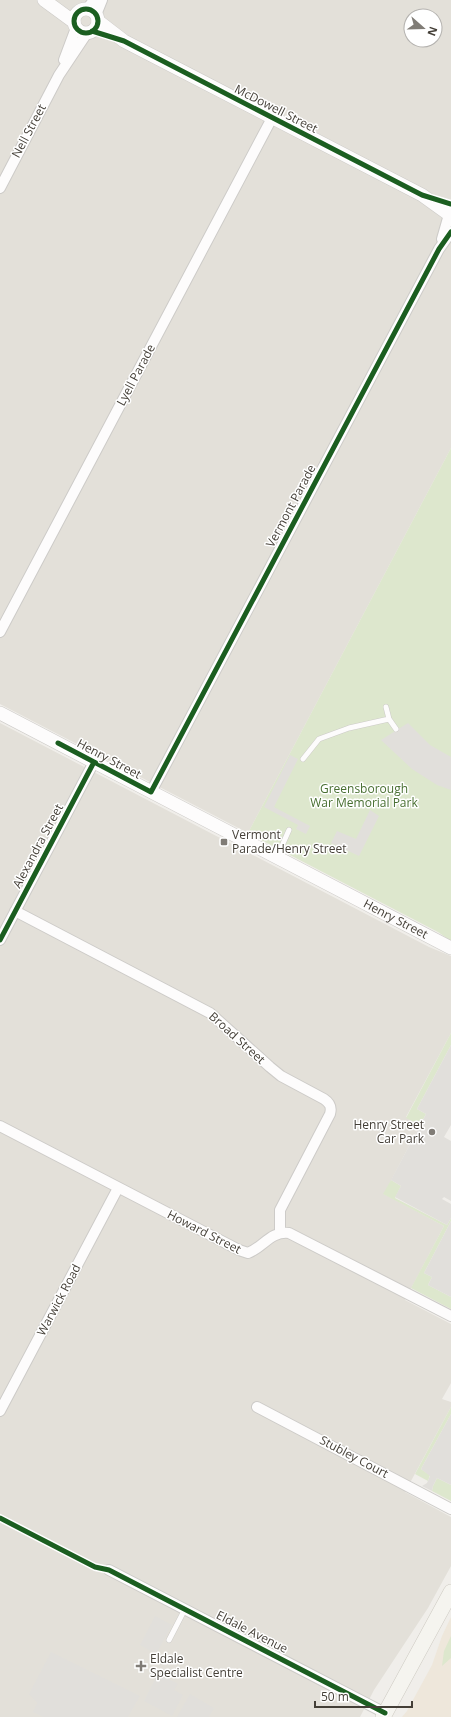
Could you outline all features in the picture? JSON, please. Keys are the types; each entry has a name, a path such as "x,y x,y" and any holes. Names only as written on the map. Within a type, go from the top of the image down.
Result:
{"main road":[{"path":"384,1715 451,1592"}],"street":[{"name":"McDowell Street","path":"44,0 87,19 124,41 422,195 450,212"},
{"path":"50,0 87,19"},
{"name":"Nell Street","path":"0,188 87,19 102,0"},
{"name":"Lyell Parade","path":"0,632 272,118"},
{"name":"Vermont Parade","path":"439,249 450,212"},
{"name":"Vermont Parade","path":"151,792 439,249 451,232"},
{"name":"Henry Street","path":"0,713 451,948"},
{"name":"Alexandra Street","path":"0,940 94,762"},
{"name":"Broad Street","path":"15,911 210,1013 264,1063 281,1076 330,1103 330,1114 280,1210 280,1233"},
{"name":"Howard Street","path":"0,1126 244,1252 252,1251 268,1238 280,1233"},
{"name":"Warwick Road","path":"0,1411 118,1188"},
{"path":"280,1233 294,1235 451,1316"},
{"name":"Stubley Court","path":"257,1406 451,1509"},
{"name":"Eldale Avenue","path":"108,1570 185,1609 384,1715"}],"lane":[{"path":"386,708 389,719 396,729"},
{"path":"303,759 319,739 349,728 389,719"},
{"path":"276,858 289,830"},
{"path":"0,1518 95,1567 108,1570"},
{"path":"169,1640 185,1609"}],"shaded area":[{"path":"0,0 451,0 451,448 248,833 0,704"},
{"path":"0,723 429,947 451,956 451,1033 406,1117 420,1125 384,1194 444,1226 405,1300 451,1324 451,1383 442,1399 451,1402 451,1407 405,1492 451,1517 451,1566 428,1608 374,1690 360,1717 0,1717"},
{"path":"408,723 430,745 451,757 451,790 437,785 412,769 381,740"},
{"path":"290,755 298,759 274,807 310,826 306,834 296,829 298,825 264,807"},
{"path":"370,810 379,816 359,856 331,843 337,831 356,839"},
{"name":"Henry Street Car Park","path":"451,1045 451,1125 444,1137 451,1141 451,1201 444,1197 442,1199 451,1204 451,1218 447,1225 395,1197 401,1186 391,1180 426,1114 417,1109"},
{"path":"451,1221 451,1297 428,1285 432,1277 424,1273"},
{"path":"451,1414 451,1485 437,1478 432,1491 422,1486 427,1483 430,1476 421,1469"},
{"path":"155,1616 172,1625 156,1654 140,1645"},
{"path":"451,1617 451,1717 402,1717 407,1711 432,1665 442,1636"},
{"path":"51,1652 140,1696 128,1717 43,1717 33,1712 37,1703 29,1694"},
{"path":"158,1673 178,1684 174,1690 183,1695 172,1716 144,1701"},
{"path":"190,1694 214,1708 209,1717 177,1717"}],"green space":[{"name":"Greensborough War Memorial Park","path":"451,448 451,941 438,932 248,833"},
{"path":"451,1033 451,1045 417,1109 426,1114 420,1125 406,1118"},
{"path":"391,1180 401,1186 395,1198 447,1225 451,1218 451,1221 424,1273 432,1277 428,1285 451,1297 451,1309 411,1288 444,1226 383,1194"},
{"path":"451,1407 451,1414 421,1469 430,1475 428,1481 415,1474"},
{"path":"437,1478 451,1485 451,1501 432,1491"},
{"path":"451,1636 451,1658 442,1666 444,1651"}],"cycle path":[{"path":"86,9 91,10 97,16 98,21 97,26 91,32 86,33 81,32 75,26 74,21 75,16 81,10 86,9"},
{"path":"92,31 124,41 422,195 451,204"},
{"path":"58,743 151,792 439,249 451,232"},
{"path":"0,940 94,762"},
{"path":"0,1518 95,1567 109,1570 385,1713"}],"place":[{"name":"Vermont Parade/Henry Street","path":"224,842"},
{"name":"Henry Street Car Park","path":"432,1132"},
{"name":"Eldale Specialist Centre","path":"141,1666"}]}
